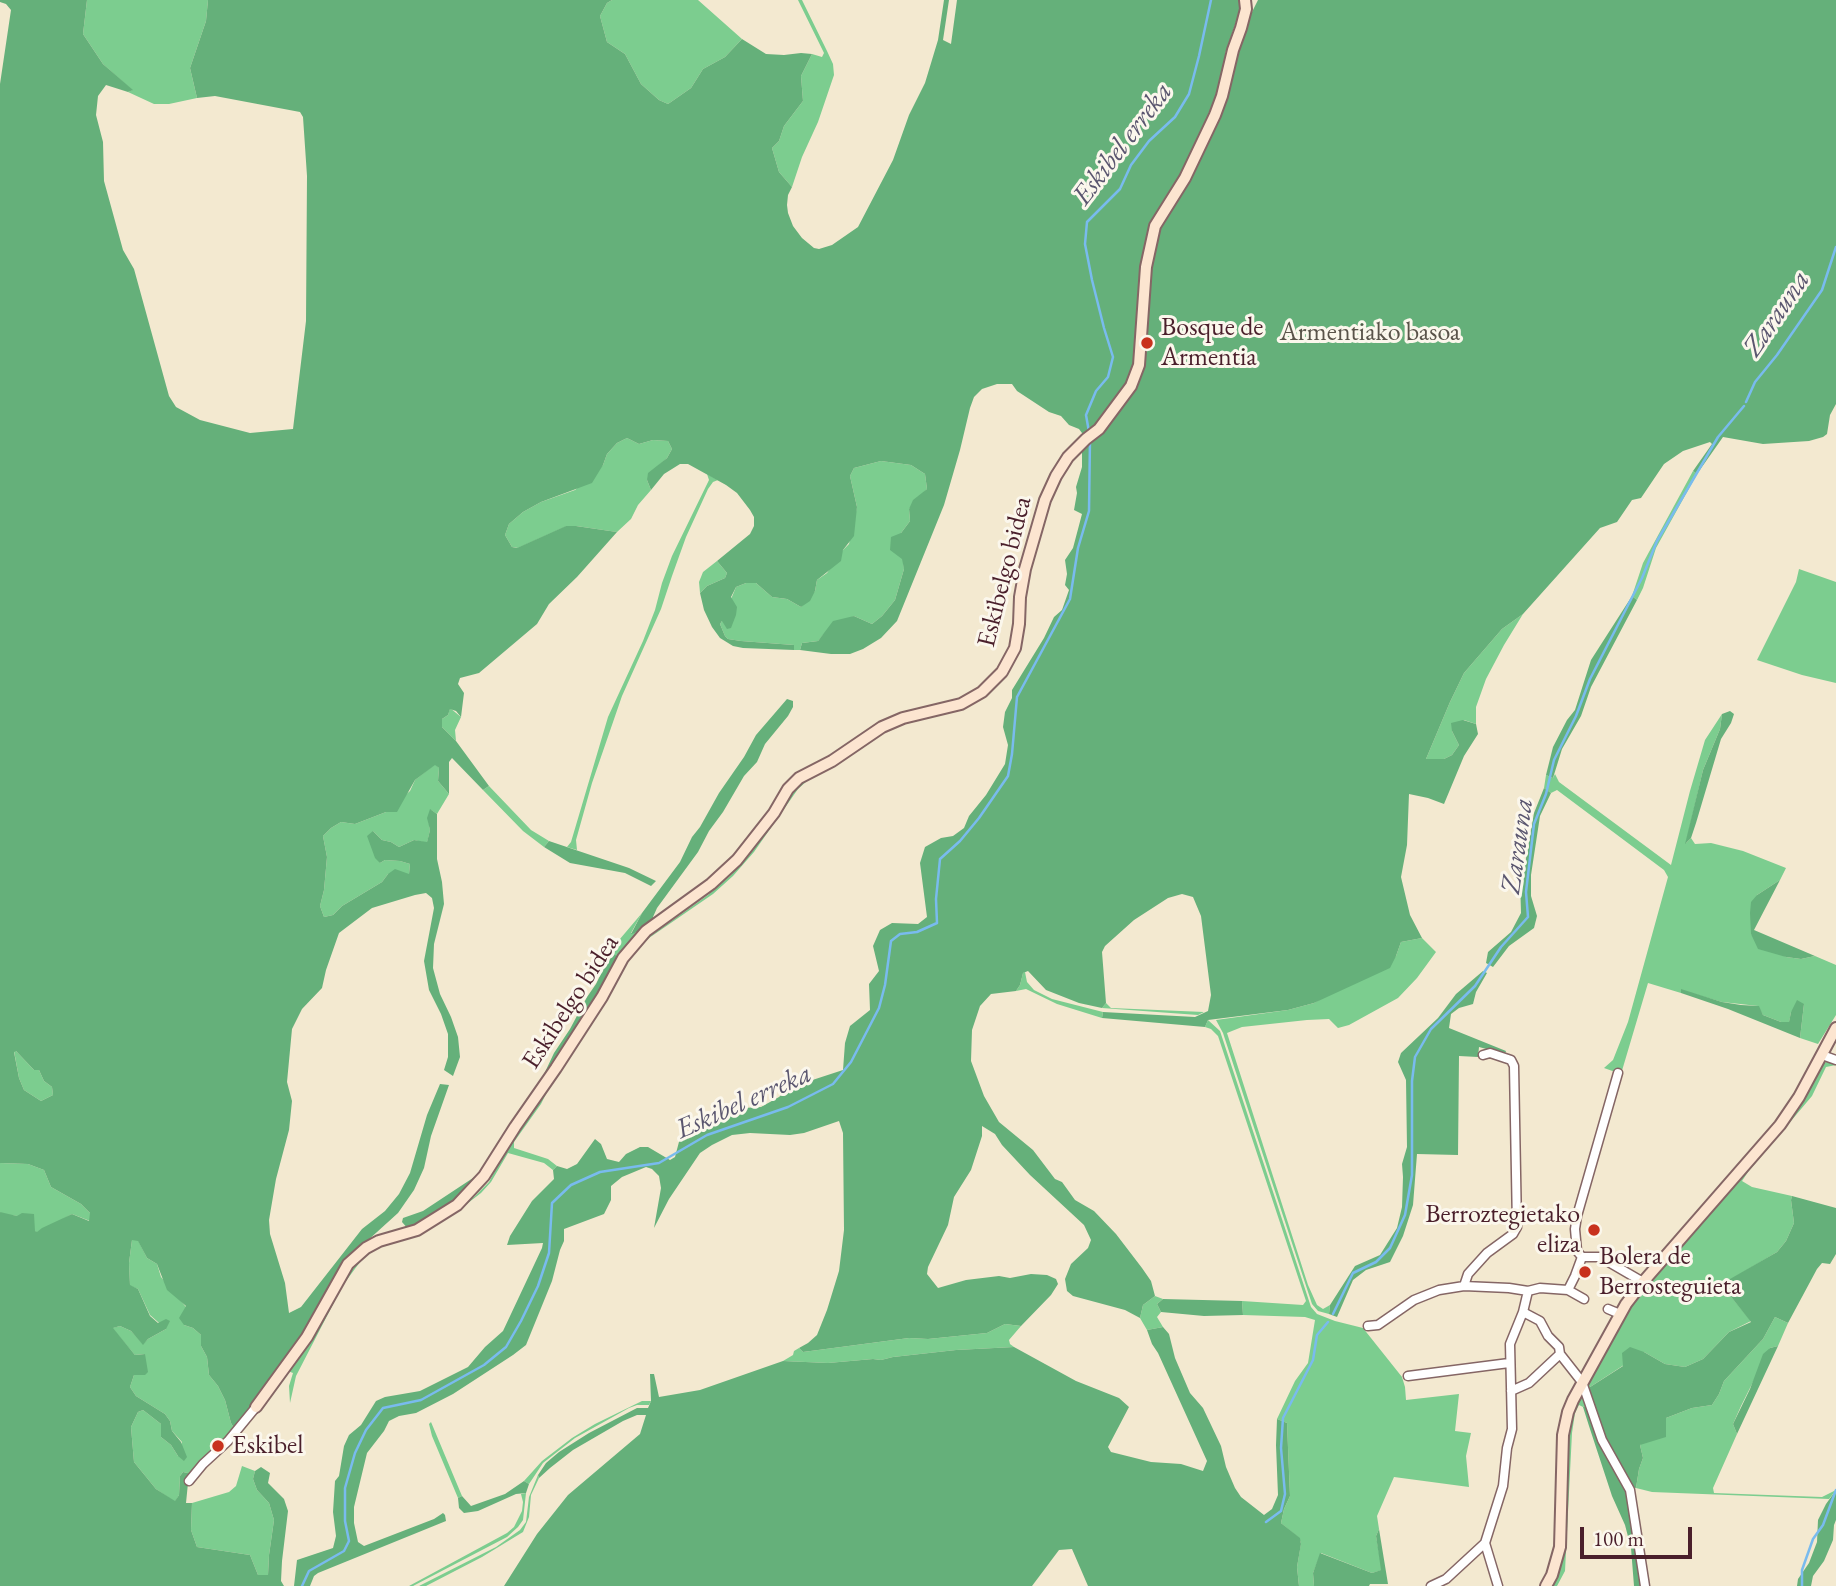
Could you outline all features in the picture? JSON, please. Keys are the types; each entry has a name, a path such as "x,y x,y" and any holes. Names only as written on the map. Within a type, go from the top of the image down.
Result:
{"street":[{"name":"Eskibelgo bidea","path":"256,1407 307,1337 348,1264 366,1248 379,1241 416,1230 457,1205 484,1176 602,997 623,958 646,931 711,884 737,860 774,813 788,789 799,778 832,761 882,727 903,718 961,704 982,692 1002,672 1015,648 1025,569 1045,500 1068,457 1099,429 1132,386 1139,365 1150,246 1156,226 1185,178 1215,115 1246,9 1245,0"},
{"path":"1546,1586 1560,1547 1563,1435 1568,1412 1582,1382 1620,1314 1643,1282 1780,1125 1799,1097 1836,1027"},
{"path":"1464,1286 1468,1274 1487,1253 1513,1234 1517,1227 1514,1066 1511,1060 1490,1053 1483,1055"},
{"path":"1822,1055 1836,1060"},
{"path":"1581,1257 1577,1251 1577,1216 1618,1073"},
{"path":"1581,1257 1600,1257 1643,1282"},
{"path":"1568,1290 1581,1257"},
{"path":"1368,1326 1378,1325 1414,1300 1439,1290 1464,1286 1528,1291 1540,1288 1568,1290 1584,1299"},
{"path":"1431,1586 1446,1579 1485,1543 1503,1486 1512,1429 1510,1343 1523,1312 1528,1291"},
{"path":"1608,1309 1620,1314"},
{"path":"1523,1312 1540,1321 1548,1336 1559,1347 1560,1354 1582,1382 1602,1440 1630,1490 1645,1586"},
{"path":"1511,1391 1529,1383 1560,1354"},
{"path":"1408,1376 1509,1363"},
{"path":"189,1481 256,1407"},
{"path":"1485,1543 1498,1586"}],"green space":[{"path":"87,0 208,0 206,21 190,68 197,98 154,104 128,92 132,90 103,64 83,34"},
{"name":"Armentiako basoa","path":"87,0 83,34 103,64 133,90 128,92 106,85 98,96 96,115 103,142 104,181 123,250 134,269 169,396 176,407 200,420 250,433 293,429 306,321 307,176 303,117 300,112 215,96 197,98 190,68 206,21 208,0 612,0 607,3 600,16 607,42 625,54 641,84 659,100 668,104 691,88 703,69 725,57 742,39 766,54 812,54 801,76 803,101 772,148 779,172 792,187 787,205 793,226 802,238 819,249 832,245 858,227 893,160 909,115 925,83 938,40 944,0 949,0 943,40 951,44 957,0 1241,0 1225,54 1227,62 1258,0 1836,0 1836,404 1830,415 1827,434 1823,437 1809,441 1763,444 1723,437 1697,474 1693,471 1712,444 1710,442 1683,451 1664,464 1641,498 1632,500 1617,522 1600,528 1523,614 1502,629 1464,673 1426,759 1444,759 1452,755 1459,745 1451,723 1463,720 1476,724 1478,734 1464,756 1444,804 1409,794 1407,845 1401,877 1410,915 1422,938 1401,942 1390,968 1314,1003 1288,1010 1208,1020 1205,1027 1102,1018 1103,1012 1195,1017 1208,1011 1211,995 1201,916 1193,897 1182,894 1168,898 1134,920 1105,946 1102,952 1106,1003 1102,1008 1079,1003 1046,990 1028,971 1023,973 1016,991 991,994 980,1006 972,1030 971,1061 984,1096 999,1122 1033,1150 1075,1200 1094,1211 1142,1268 1151,1281 1155,1296 1143,1305 1140,1318 1125,1310 1073,1296 1067,1291 1065,1279 1071,1264 1088,1248 1091,1240 1084,1225 1030,1175 995,1134 982,1126 982,1136 971,1170 954,1197 948,1225 927,1274 938,1288 966,1280 999,1276 1010,1278 1031,1274 1047,1275 1056,1279 1058,1284 1051,1295 1021,1326 1005,1324 987,1333 928,1339 909,1338 803,1352 799,1348 817,1335 839,1271 844,1230 843,1133 839,1121 790,1135 732,1135 700,1153 669,1199 654,1228 661,1188 659,1176 652,1169 646,1167 622,1177 611,1186 611,1200 604,1214 564,1229 564,1241 552,1281 526,1345 453,1394 416,1413 389,1421 367,1453 354,1507 358,1542 364,1546 443,1513 446,1521 318,1573 310,1586 294,1586 297,1560 333,1548 336,1536 333,1512 335,1481 339,1476 344,1446 349,1435 361,1425 376,1401 420,1391 468,1367 503,1331 543,1243 507,1245 532,1201 554,1179 553,1170 557,1166 567,1169 577,1164 595,1139 601,1144 607,1159 619,1162 626,1154 640,1147 648,1147 670,1160 675,1157 680,1138 743,1108 761,1107 779,1097 788,1088 843,1070 845,1043 850,1026 870,1010 869,984 879,971 873,946 880,930 892,923 918,924 927,917 920,863 925,847 941,838 953,836 964,828 969,816 1005,764 1008,745 1003,727 1012,690 1054,617 1062,610 1069,590 1065,585 1065,560 1073,548 1082,514 1074,510 1076,487 1082,467 1082,446 1088,441 1079,429 1017,391 1012,384 997,384 982,389 974,397 944,505 897,621 881,638 850,654 800,650 802,643 818,641 833,621 854,616 872,624 895,600 904,569 902,559 890,550 891,537 901,533 910,521 909,509 913,500 927,489 925,474 911,465 881,461 854,468 850,476 857,507 854,536 843,550 841,561 817,580 810,601 801,607 787,599 772,597 756,583 746,583 736,587 731,597 737,607 731,628 727,629 722,621 720,624 728,639 794,645 794,650 743,648 733,646 720,638 704,610 700,593 707,586 725,578 727,573 717,561 750,534 754,517 750,510 737,493 688,464 680,464 664,474 651,490 647,480 648,473 667,458 672,449 668,441 653,440 639,444 627,438 617,443 607,454 592,483 541,502 509,524 505,535 512,547 517,548 566,526 617,532 549,604 537,624 479,673 460,678 458,684 464,693 461,717 450,709 448,715 442,719 442,727 456,741 489,786 483,790 452,758 449,762 449,794 438,781 439,768 435,765 415,780 397,812 386,812 355,824 341,822 323,836 327,857 320,906 324,917 333,915 342,906 382,882 395,869 409,874 410,864 385,860 380,863 375,858 367,836 373,831 382,840 399,847 414,840 427,842 430,830 427,818 430,809 437,814 437,859 444,904 434,944 433,968 440,994 458,1037 460,1057 453,1076 444,1070 448,1057 448,1034 429,990 424,961 434,908 432,898 426,893 372,908 339,933 322,988 302,1009 292,1029 287,1082 292,1101 289,1130 269,1220 270,1234 285,1283 289,1313 301,1307 362,1229 385,1211 399,1194 410,1173 427,1115 440,1084 449,1085 431,1136 424,1168 414,1190 398,1213 356,1251 335,1277 310,1325 235,1430 225,1400 209,1375 207,1357 201,1346 201,1335 184,1325 179,1318 186,1306 167,1290 157,1264 147,1258 138,1241 132,1240 130,1285 138,1289 150,1316 158,1323 166,1319 170,1321 166,1329 143,1345 131,1331 120,1326 113,1328 135,1355 145,1354 148,1372 145,1375 134,1375 130,1387 136,1396 165,1414 187,1457 184,1461 178,1456 171,1445 161,1437 161,1424 143,1410 138,1412 131,1427 134,1462 156,1489 175,1501 179,1495 180,1476 183,1472 192,1474 186,1503 192,1503 191,1530 197,1547 250,1555 258,1575 268,1575 274,1520 269,1503 257,1490 253,1479 255,1471 261,1467 270,1473 268,1483 284,1499 288,1511 282,1561 281,1581 284,1586 0,1586 0,1212 17,1216 22,1213 34,1214 37,1232 72,1214 89,1221 90,1213 81,1204 51,1187 44,1170 28,1164 0,1163 0,84 11,10 0,2","holes":["14,1052 34,1070 39,1070 44,1081 52,1087 53,1095 41,1101 24,1090"]},
{"path":"612,0 698,0 742,39 725,57 703,69 691,88 668,104 659,100 641,84 625,54 607,42 600,16 607,3"},
{"path":"798,0 802,0 827,51 833,64 834,75 792,187 779,172 772,148 803,101 801,76 812,54 822,57 824,53"},
{"path":"627,438 639,444 653,440 668,441 672,449 647,480 651,490 638,505 631,519 617,532 567,526 518,548 512,547 505,535 509,524 541,502 575,490 603,465 607,454 617,443"},
{"path":"1082,446 1083,452 1079,451 1071,460 1052,493 1028,578 1021,641 1013,661 1018,647 1027,578 1044,512 1054,486 1064,467"},
{"path":"881,461 911,465 925,474 927,489 909,509 910,521 901,533 904,569 895,600 882,616 872,624 854,616 818,641 802,643 800,650 794,650 794,645 728,639 720,624 736,587 756,583 772,597 787,599 801,607 815,591 817,580 827,573 849,544 857,507 850,476 854,468"},
{"path":"1693,471 1697,474 1656,548 1637,600 1632,596 1643,563"},
{"path":"707,474 718,480 708,489 686,537 661,609 622,696 592,783 576,840 577,850 567,847 571,842 608,717 643,641 672,556 709,480"},
{"path":"717,561 727,573 725,578 707,586 700,593 699,582 703,572"},
{"path":"1799,569 1836,582 1836,683 1757,660 1796,582"},
{"path":"1632,596 1637,600 1591,687 1581,716 1562,749 1553,778 1546,775 1553,747 1575,710 1591,660"},
{"path":"1523,614 1486,679 1476,707 1476,724 1464,720 1452,731 1459,745 1452,755 1444,759 1426,759 1464,673 1502,629"},
{"path":"1010,665 1003,679 984,697 970,705 950,713 897,726 808,780 798,789 754,852 733,876 713,894 649,938 635,951 603,1002 629,956 645,940 730,876 753,850 794,790 804,780 834,764 891,726 968,703 988,690"},
{"path":"787,699 793,701 788,716 765,744 757,762 744,776 698,852 657,908 653,917 653,928 631,934 642,913 680,862 692,837 756,735"},
{"path":"450,708 461,717 455,730 456,741 442,727 442,719 448,715"},
{"path":"1730,711 1734,714 1731,723 1721,739 1691,838 1685,844 1703,770 1720,729 1722,714"},
{"path":"1722,714 1720,729 1703,770 1686,843 1691,838 1695,844 1711,843 1743,851 1786,868 1780,880 1757,895 1751,934 1786,957 1801,959 1815,956 1836,965 1836,1015 1818,1044 1800,1038 1804,1004 1791,1012 1789,1023 1781,1022 1763,1015 1758,1006 1722,1002 1648,983 1621,1074 1604,1068 1613,1060 1628,1022 1668,877 1664,870 1557,790 1551,793 1544,788 1546,775 1553,778 1555,774 1559,782 1671,865 1705,740"},
{"path":"435,764 439,768 438,781 449,794 437,814 431,810 427,843 414,840 399,847 382,840 373,831 380,863 385,860 410,864 409,874 388,874 382,882 342,906 333,915 324,917 320,906 327,857 323,836 341,822 355,824 386,812 410,791 415,780"},
{"path":"489,786 531,830 549,841 544,847 523,831 483,790"},
{"path":"1544,788 1551,793 1540,816 1531,875 1531,896 1537,916 1534,928 1509,946 1493,967 1486,963 1488,952 1511,932 1521,913 1520,878 1534,813"},
{"path":"549,841 629,868 656,881 651,886 625,873 570,863 544,847"},
{"path":"1780,880 1754,930 1815,956 1801,959 1758,949 1751,934 1751,902"},
{"path":"642,913 631,933 638,933 592,1004 617,957 611,953 614,946"},
{"path":"1422,938 1436,952 1417,978 1398,998 1349,1025 1338,1028 1329,1019 1307,1020 1242,1027 1227,1033 1308,1285 1317,1305 1323,1309 1330,1305 1329,1314 1318,1311 1312,1304 1223,1033 1216,1020 1288,1010 1314,1003 1396,956 1401,942"},
{"path":"611,953 617,956 592,1004 537,1089 554,1053 596,984"},
{"path":"1483,971 1487,973 1476,992 1473,1004 1459,1008 1451,1014 1449,1028 1506,1051 1505,1054 1479,1047 1478,1057 1459,1056 1458,1155 1417,1154 1413,1205 1403,1236 1390,1262 1366,1270 1353,1280 1337,1317 1329,1314 1330,1305 1355,1266 1380,1255 1397,1228 1402,1207 1402,1164 1407,1147 1406,1080 1398,1062 1401,1053 1438,1018 1456,994"},
{"path":"1025,972 1027,982 1034,990 1052,999 1103,1012 1102,1018 1057,1004 1026,989 1016,991"},
{"path":"1681,989 1722,1002 1759,1006 1763,1015 1781,1022 1789,1022 1797,1000 1804,1004 1800,1038 1681,993"},
{"path":"1106,1003 1111,1008 1204,1012 1198,1015 1102,1008"},
{"path":"1208,1020 1220,1031 1311,1307 1317,1314 1363,1328 1402,1377 1406,1400 1459,1394 1455,1431 1471,1433 1466,1456 1469,1487 1394,1477 1377,1516 1379,1529 1376,1536 1382,1570 1372,1573 1321,1553 1313,1573 1314,1586 1299,1586 1297,1567 1301,1543 1299,1538 1281,1523 1290,1496 1287,1423 1277,1419 1295,1381 1308,1363 1315,1320 1305,1317 1243,1315 1242,1301 1303,1305 1306,1301 1218,1036 1205,1027"},
{"path":"579,1040 541,1104 514,1142 514,1148 548,1159 557,1166 553,1170 544,1163 508,1153 491,1182 481,1193 455,1213 427,1231 378,1248 363,1258 343,1285 296,1376 290,1403 289,1386 293,1373 285,1370 310,1335 341,1277 359,1256 368,1250 437,1223 474,1197 489,1182 517,1130"},
{"path":"14,1051 34,1070 39,1070 44,1081 52,1087 53,1095 41,1101 24,1090"},
{"path":"1836,1062 1836,1065 1826,1067 1812,1096 1742,1181 1752,1187 1792,1196 1794,1223 1786,1241 1777,1252 1730,1280 1728,1293 1751,1321 1729,1332 1703,1359 1685,1367 1665,1364 1644,1352 1587,1389 1586,1381 1627,1308 1691,1232 1822,1063"},
{"path":"0,1163 28,1164 44,1170 51,1187 81,1204 90,1213 90,1221 72,1214 37,1233 17,1216 2,1214"},
{"path":"486,1163 475,1188 409,1230 402,1222 403,1218 423,1211 476,1176"},
{"path":"1792,1196 1836,1208 1836,1254 1830,1264 1822,1263 1817,1269 1788,1323 1775,1317 1763,1339 1724,1381 1712,1405 1692,1408 1666,1418 1666,1437 1640,1445 1643,1458 1636,1488 1630,1486 1612,1456 1587,1389 1623,1366 1622,1353 1630,1347 1665,1364 1685,1367 1703,1359 1729,1332 1751,1322 1728,1293 1730,1279 1777,1252 1786,1241 1794,1223"},
{"path":"132,1240 138,1240 147,1258 157,1264 161,1277 186,1307 184,1325 201,1335 201,1346 207,1357 209,1375 225,1400 235,1430 192,1474 183,1472 175,1502 156,1489 134,1462 131,1427 138,1412 143,1410 161,1424 161,1437 171,1445 178,1456 182,1442 172,1431 165,1414 136,1396 130,1387 134,1375 145,1375 145,1354 135,1355 112,1328 120,1326 131,1331 143,1344 166,1329 150,1315 138,1289 130,1286"},
{"path":"1155,1296 1163,1299 1157,1304 1161,1312 1157,1317 1163,1327 1147,1330 1140,1318 1143,1305"},
{"path":"1163,1299 1242,1301 1243,1315 1204,1316 1161,1312 1157,1304"},
{"path":"1775,1317 1788,1323 1778,1346 1770,1348 1733,1424 1737,1434 1713,1488 1714,1493 1822,1497 1836,1490 1829,1499 1652,1492 1636,1488 1643,1458 1640,1445 1666,1418 1692,1408 1712,1405 1724,1381 1763,1339"},
{"path":"1005,1324 1021,1326 1009,1340 1014,1347 956,1350 881,1360 828,1363 783,1361 799,1348 803,1352 909,1338 928,1339 987,1333"},
{"path":"1163,1327 1169,1334 1175,1358 1190,1393 1203,1408 1221,1446 1235,1488 1241,1497 1264,1515 1272,1509 1278,1495 1277,1419 1287,1423 1290,1496 1281,1523 1300,1538 1297,1567 1299,1586 1088,1586 1072,1549 1059,1550 1032,1586 504,1586 537,1534 568,1495 640,1434 646,1415 637,1415 623,1421 573,1450 539,1478 538,1475 546,1463 589,1433 637,1408 648,1408 651,1401 650,1374 654,1374 659,1397 700,1390 783,1361 828,1363 881,1360 956,1350 1014,1347 1076,1381 1119,1398 1129,1407 1108,1447 1111,1452 1151,1462 1181,1464 1203,1471 1207,1461 1147,1330"},
{"path":"1778,1346 1737,1434 1733,1424 1763,1354"},
{"path":"1582,1392 1587,1405 1579,1405 1572,1433 1565,1571 1557,1586 1551,1586 1566,1441 1571,1411"},
{"path":"642,1401 651,1401 649,1405 629,1408 575,1438 543,1463 529,1484 524,1481 542,1461 572,1438"},
{"path":"1587,1405 1627,1492 1642,1586 1634,1586 1631,1548 1583,1407"},
{"path":"431,1422 462,1496 458,1498 432,1436 429,1424"},
{"path":"242,1466 255,1471 253,1479 257,1490 269,1503 274,1520 268,1575 258,1575 250,1555 197,1547 191,1530 192,1503 229,1492 236,1486"},
{"path":"538,1475 531,1495 529,1517 523,1532 482,1557 426,1586 419,1586 496,1547 520,1530 526,1522 529,1497"},
{"path":"524,1481 529,1484 526,1493 516,1494 478,1511 464,1513 459,1508 458,1498 462,1496 471,1506 505,1494"},
{"path":"1836,1490 1833,1540 1824,1561 1813,1576 1811,1586 1797,1586 1817,1542 1818,1520"},
{"path":"526,1493 523,1520 507,1537 409,1586 507,1533 514,1527 522,1511 521,1494"},
{"path":"1379,1529 1388,1584 1314,1586 1313,1573 1320,1553 1372,1573 1381,1570 1376,1536"}],"waterway":[{"name":"Eskibel erreka","path":"1089,432 1086,415 1096,391 1108,377 1113,357 1085,244 1087,222 1120,189 1131,165 1149,141 1175,117 1189,94 1211,0"},
{"name":"Zarauna","path":"1746,402 1755,382 1822,290 1836,247"},
{"name":"Zarauna","path":"1333,1314 1353,1273 1376,1262 1390,1248 1405,1215 1412,1175 1412,1081 1415,1057 1431,1029 1475,986 1501,947 1528,917 1526,892 1534,824 1546,794 1554,760 1576,716 1590,679 1642,578 1657,541 1718,437 1744,406"},
{"name":"Eskibel erreka","path":"302,1586 309,1571 344,1551 349,1541 345,1521 345,1488 355,1453 366,1430 383,1408 421,1400 484,1365 506,1347 538,1286 549,1253 552,1203 571,1185 600,1172 659,1163 707,1135 788,1107 833,1084 851,1062 879,1008 891,941 900,934 917,932 937,923 936,899 940,859 979,818 1008,776 1017,697 1070,599 1078,548 1089,511 1090,439"},
{"name":"Zarauna","path":"1266,1522 1281,1511 1285,1494 1281,1448 1283,1418 1313,1360 1317,1335 1328,1322"},
{"path":"1802,1586 1802,1570 1836,1490"}],"place":[{"name":"Bosque de Armentia","path":"1147,343"},
{"name":"Berroztegietako eliza","path":"1594,1230"},
{"name":"Bolera de Berrosteguieta","path":"1585,1272"},
{"name":"Eskibel","path":"218,1446"}]}
